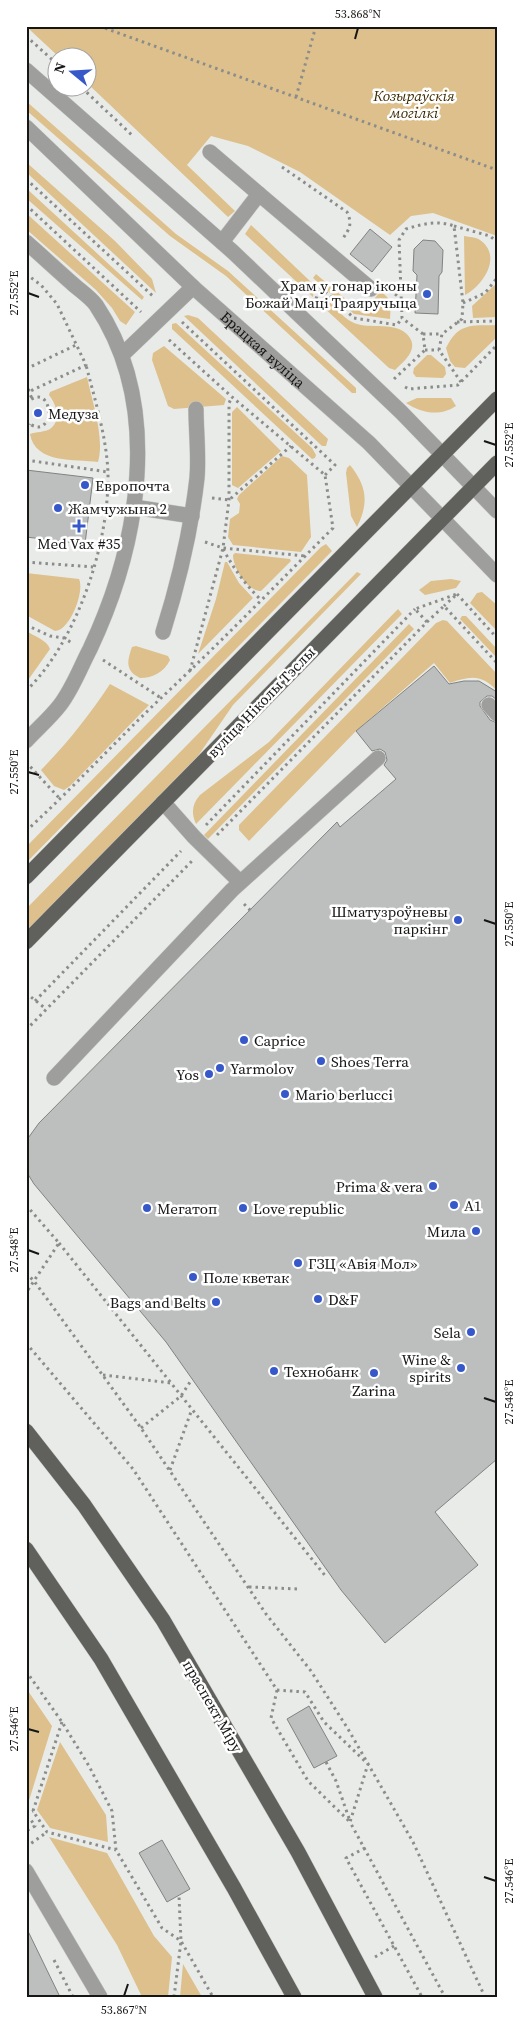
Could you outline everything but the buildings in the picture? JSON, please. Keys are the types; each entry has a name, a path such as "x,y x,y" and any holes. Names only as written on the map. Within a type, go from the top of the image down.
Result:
{"main road":[{"path":"26,877 497,399"},
{"name":"вуліца Ніколы Тэслы","path":"26,942 497,463"},
{"name":"праспект Міру","path":"26,1431 84,1505 162,1620 298,1852 375,1997"},
{"path":"26,1550 101,1659 234,1888 294,1997"}],"street":[{"path":"26,70 222,242 394,405 497,511"},
{"name":"Брацкая вуліца","path":"26,127 193,287 369,444 497,575"},
{"path":"210,152 371,289"},
{"path":"222,242 260,194"},
{"path":"26,242 95,304 122,355 133,405 138,447 134,507 122,565 106,615 81,670 60,704 26,741"},
{"path":"122,355 193,287"},
{"path":"163,632 179,583 192,516 197,477 196,409"},
{"path":"134,507 192,516"},
{"path":"54,1078 240,882 378,758"},
{"path":"164,802 240,882"},
{"path":"26,1871 100,1997"}],"path":[{"path":"99,26 497,170"},
{"path":"296,97 316,26"},
{"path":"26,36 48,56"},
{"path":"93,98 139,141"},
{"path":"282,167 346,212 351,220 349,229 338,246"},
{"path":"26,179 336,465 325,475"},
{"path":"26,205 142,313"},
{"path":"314,305 320,287 354,318 397,325 402,318 400,240 406,229 430,223 445,223 490,236 497,242"},
{"path":"454,226 463,304 462,318 442,334 439,350 461,382"},
{"path":"26,274 41,285 57,304 86,365 100,421 108,472 105,521 81,605 47,666 26,691"},
{"path":"463,304 485,293 497,278"},
{"path":"387,287 401,299"},
{"path":"307,299 321,312"},
{"path":"402,318 423,334 442,334"},
{"path":"456,322 497,321"},
{"path":"26,831 61,800 333,528 325,475 232,397 162,332"},
{"path":"423,334 426,350"},
{"path":"26,369 76,345"},
{"path":"439,350 426,350 393,380 409,389 458,385 497,345"},
{"path":"28,392 86,365"},
{"path":"26,383 32,399"},
{"path":"189,673 223,548 229,500 229,404 232,397"},
{"path":"26,403 32,399 41,399 45,401 50,409 47,422 34,426 26,421"},
{"path":"26,430 30,424"},
{"path":"229,500 291,446"},
{"path":"26,460 108,472"},
{"path":"223,548 234,569 261,600"},
{"path":"26,562 93,567"},
{"path":"35,1001 457,594"},
{"path":"26,1030 415,608 457,594"},
{"path":"457,594 497,638"},
{"path":"444,606 497,663"},
{"path":"415,608 427,622"},
{"path":"26,625 50,636 64,638 114,666 123,674 161,698"},
{"path":"26,762 61,800"},
{"path":"26,826 37,821"},
{"path":"26,993 46,1010"},
{"path":"26,1205 59,1243 327,1578"},
{"path":"26,1293 59,1243"},
{"path":"26,1273 34,1281 103,1374 266,1614 311,1671 368,1764 412,1842 485,1997"},
{"path":"26,1343 133,1469 277,1690 271,1718 308,1781 350,1822"},
{"path":"103,1374 171,1383"},
{"path":"141,1428 182,1396 192,1378"},
{"path":"169,1470 192,1409"},
{"path":"248,1587 299,1589"},
{"path":"26,1671 62,1722 89,1766 112,1810 116,1850 162,1928 181,1941 213,1997"},
{"path":"277,1690 305,1692 324,1722 368,1764"},
{"path":"26,1814 32,1811 62,1722"},
{"path":"326,1762 336,1781 350,1822 445,1997"},
{"path":"350,1822 368,1764"},
{"path":"32,1811 47,1832 116,1850"},
{"path":"26,1823 32,1820 35,1826 26,1831"},
{"path":"26,1847 47,1832"},
{"path":"364,1848 346,1858 422,1997"},
{"path":"174,1997 181,1941 178,1896"}],"green space":[{"name":"Козыраўскія могілкі","path":"29,26 497,26 497,236 433,213 411,216 390,235 300,172 248,146 211,136 187,165 235,211 228,217 98,94 98,48 49,48 30,30"},
{"path":"26,101 176,234 228,271 356,388 356,393 352,393 226,276 170,236 26,110"},
{"path":"26,162 115,241 152,279 156,293 26,172"},
{"path":"26,188 138,291 144,297 142,300 26,198"},
{"path":"26,213 135,312 126,325 120,321 112,308 96,290 26,229"},
{"path":"251,225 310,281 314,286 313,297 245,234"},
{"path":"464,236 478,239 487,247 490,254 488,270 484,278 472,291 465,295"},
{"path":"316,274 362,313 381,291 391,301 390,319 354,314 313,278"},
{"path":"497,283 497,317 473,318 472,306"},
{"path":"324,296 341,314 352,322 367,326 391,327 405,332 412,343 411,352 395,370 389,368 321,305"},
{"path":"188,315 198,318 328,439 326,446 322,446 184,316"},
{"path":"176,323 312,448 316,455 315,458 312,459 172,329 172,324"},
{"path":"497,325 497,337 465,368 455,367 450,361 446,348 456,334 467,327"},
{"path":"164,346 226,399 224,405 174,409 168,406 152,360 153,353"},
{"path":"427,355 431,355 445,367 446,374 443,378 416,377 413,373 414,368"},
{"path":"87,377 99,431 100,452 98,462 57,458 40,451 33,444 30,434 50,429 56,421 57,412 49,395 50,392"},
{"path":"417,398 451,398 456,406 437,413 424,411 406,403"},
{"path":"237,407 281,451 238,488 232,485 232,412"},
{"path":"282,456 289,458 307,475 311,537 301,552 233,545 228,537 230,519 239,513 240,504 237,499 239,495"},
{"path":"350,465 360,480 365,502 357,527 351,516 346,473"},
{"path":"326,544 332,551 26,863 26,847"},
{"path":"235,553 290,559 291,561 261,591 251,587 242,578 235,566 233,555"},
{"path":"225,562 227,562 239,583 253,598 198,654 216,599"},
{"path":"357,572 361,574 233,705 198,756 26,932 26,909"},
{"path":"26,573 79,579 80,592 75,610 66,625 61,629 55,631 26,615"},
{"path":"451,579 461,581 456,588 425,595 419,590 431,581"},
{"path":"482,592 497,605 497,631 470,603 477,593"},
{"path":"398,609 402,614 196,824 193,809 200,795 269,742"},
{"path":"462,616 466,616 497,649 497,658 460,619"},
{"path":"443,620 447,621 497,674 497,691 481,679 470,678 450,683 434,663 356,731 249,841 239,830 239,825 436,623"},
{"path":"409,624 414,629 208,839 204,835"},
{"path":"26,631 43,641 50,649 26,683"},
{"path":"136,646 168,656 170,660 158,674 140,678 132,672 128,665 132,647"},
{"path":"110,684 149,705 70,786 64,790 54,786 41,770 78,728"},
{"path":"26,1688 52,1726 27,1807 26,1806"},
{"path":"60,1742 106,1815 108,1842 50,1828 37,1810"},
{"path":"49,1837 107,1853 154,1936 172,1957 168,1997 142,1997 117,1945"},
{"path":"183,1964 202,1997 180,1997"}],"place":[{"name":"Храм у гонар іконы Божай Маці Траяручыца","path":"427,294"},
{"name":"Медуза","path":"38,413"},
{"name":"Европочта","path":"85,485"},
{"name":"Жамчужына 2","path":"58,508"},
{"name":"Med Vax #35","path":"79,526"},
{"name":"Шматузроўневы паркінг","path":"458,920"},
{"name":"Caprice","path":"244,1040"},
{"name":"Shoes Terra","path":"321,1061"},
{"name":"Yarmolov","path":"220,1068"},
{"name":"Yos","path":"209,1074"},
{"name":"Mario berlucci","path":"285,1094"},
{"name":"Prima & vera","path":"433,1186"},
{"name":"А1","path":"454,1205"},
{"name":"Мегатоп","path":"147,1208"},
{"name":"Love republic","path":"243,1208"},
{"name":"Мила","path":"476,1231"},
{"name":"ГЗЦ «Авія Мол»","path":"298,1263"},
{"name":"Поле кветак","path":"193,1277"},
{"name":"D&F","path":"318,1299"},
{"name":"Bags and Belts","path":"216,1302"},
{"name":"Sela","path":"471,1332"},
{"name":"Wine & spirits","path":"461,1368"},
{"name":"Технобанк","path":"274,1371"},
{"name":"Zarina","path":"374,1373"}]}
